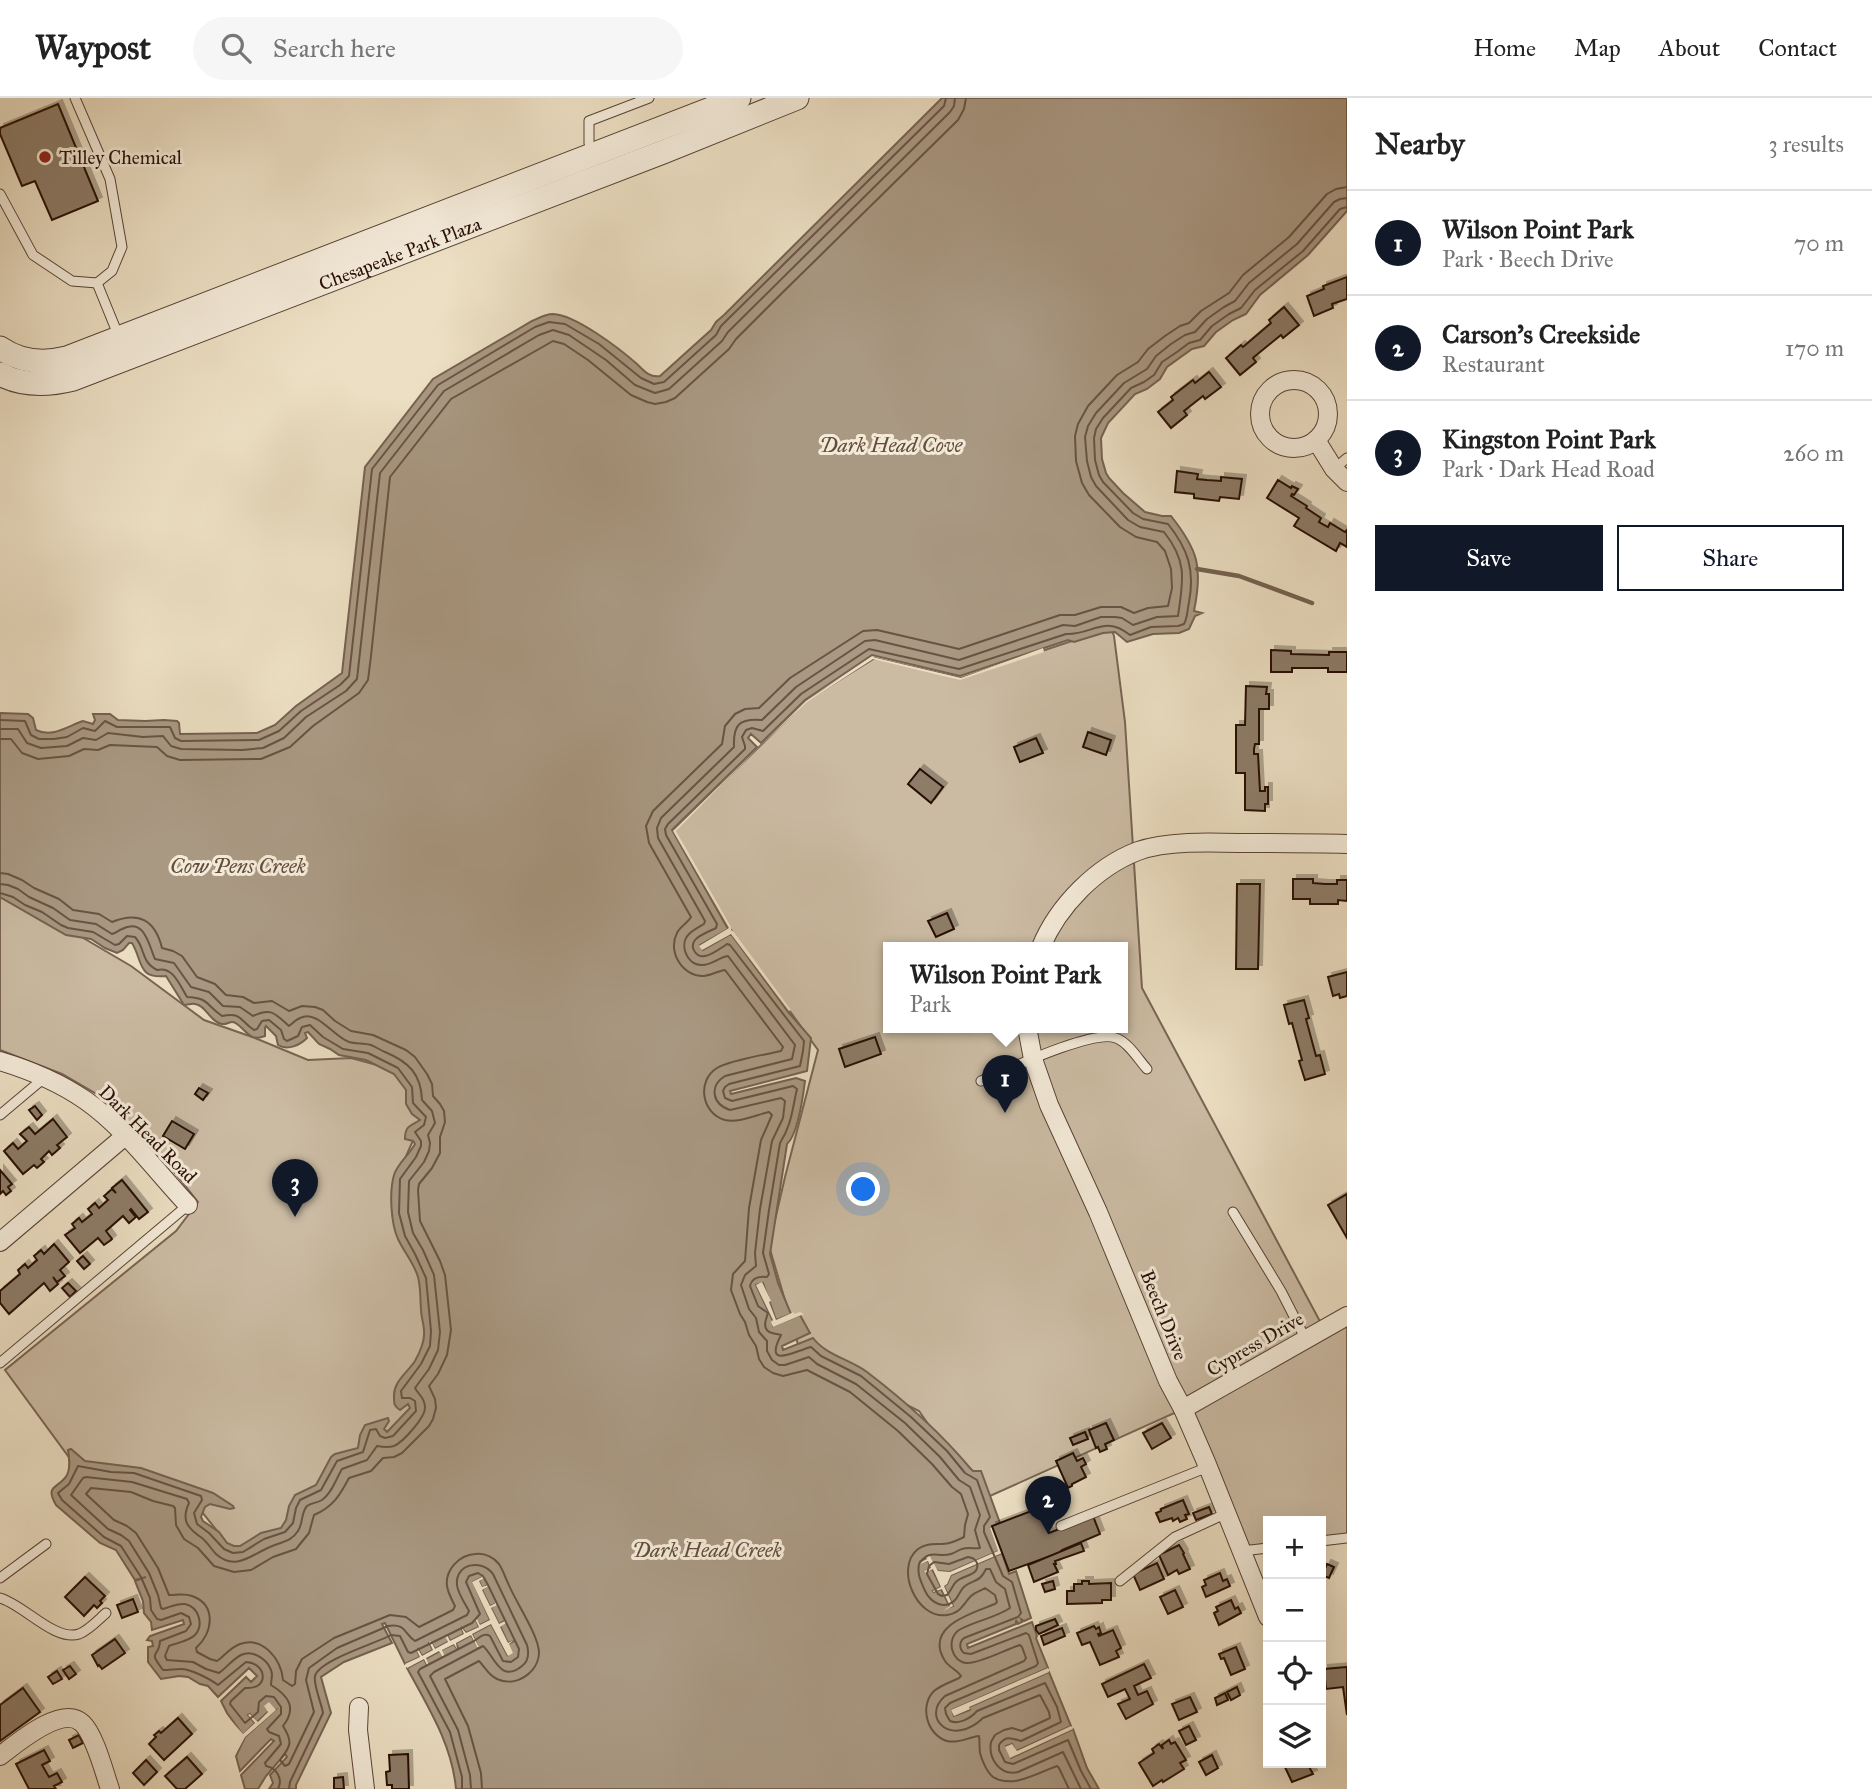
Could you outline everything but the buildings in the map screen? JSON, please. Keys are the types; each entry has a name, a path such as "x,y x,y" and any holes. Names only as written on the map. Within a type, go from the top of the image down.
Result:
{"street":[{"name":"Chesapeake Park Plaza","path":"0,374 17,380 54,384 73,379 121,349 739,98"},
{"name":"Chesapeake Park Plaza","path":"0,348 21,359 51,362 121,349 663,152 797,98"},
{"path":"1316,440 1343,470"},
{"path":"1044,942 1056,918 1082,888 1116,863 1138,851 1190,843 1347,844"},
{"name":"Beech Drive","path":"1028,1033 1033,1059 1049,1105 1098,1212 1168,1381 1208,1466 1263,1604"},
{"name":"Dark Head Road","path":"0,1061 45,1077 84,1099 125,1136 188,1205"},
{"path":"0,1242 125,1136"},
{"name":"Cypress Drive","path":"1183,1409 1347,1316"},
{"path":"359,1707 358,1730 365,1789"},
{"path":"0,1756 53,1721 74,1719 82,1723 89,1733 110,1789"}],"lane":[{"path":"0,194 33,255 72,281 97,283 112,271 122,247 110,179 75,98"},
{"path":"594,155 589,144 589,121 649,98"},
{"path":"97,283 121,349"},
{"path":"981,1081 1092,1038 1115,1038 1126,1045 1147,1069"},
{"path":"0,1115 45,1077"},
{"path":"0,1363 188,1205"},
{"path":"1233,1212 1281,1291 1306,1340"},
{"path":"1061,1526 1208,1466"},
{"path":"1120,1581 1175,1537 1227,1513"},
{"path":"1326,1540 1347,1538"},
{"path":"0,1577 46,1544"},
{"path":"1242,1551 1263,1549"},
{"path":"0,1598 12,1602 61,1633 79,1634 106,1613"}],"shaded area":[{"path":"1111,628 1125,722 1142,988 1324,1329 1347,1316 1347,1538 1326,1540 1326,1516 1263,1516 1263,1549 1242,1551 1183,1409 981,1500 919,1411 800,1351 769,1246 818,1050 726,923 674,830 806,701 875,658 961,678"},
{"path":"0,889 131,966 204,1020 308,1060 351,1058 388,1068 407,1082 417,1100 420,1125 395,1186 421,1276 430,1355 410,1412 271,1543 230,1547 202,1512 174,1486 82,1475 5,1370 176,1231 198,1202 167,1163 100,1096 62,1074 0,1050"}],"water":[{"path":"942,98 1347,98 1347,211 1308,255 1260,295 1246,314 1216,332 1204,346 1192,349 1167,367 1160,379 1135,394 1108,423 1101,438 1102,459 1109,478 1145,512 1171,516 1193,549 1198,571 1194,611 1202,613 1195,616 1189,629 1179,633 1153,634 1127,642 1115,632 1074,642 1068,640 960,676 872,655 805,700 761,743 751,734 748,738 757,747 672,830 728,929 700,945 703,950 731,934 789,1013 811,1038 807,1071 730,1091 731,1094 796,1078 805,1081 797,1124 787,1144 770,1254 791,1314 776,1320 763,1283 756,1285 773,1326 800,1315 810,1333 782,1346 783,1350 813,1338 825,1349 881,1383 934,1429 973,1471 981,1471 1000,1523 991,1528 999,1551 950,1572 938,1571 927,1559 919,1562 928,1561 931,1568 924,1572 932,1569 941,1587 933,1591 941,1589 950,1607 953,1606 944,1586 951,1575 1002,1553 1009,1574 1016,1571 1031,1618 1024,1621 1021,1619 1022,1622 1018,1624 1016,1620 1016,1624 967,1644 968,1648 1032,1622 1048,1668 952,1710 954,1716 1049,1672 1071,1726 1016,1751 1012,1744 1006,1746 1011,1758 1073,1729 1087,1768 1099,1789 456,1789 454,1772 444,1741 407,1668 424,1659 427,1665 425,1659 440,1651 443,1657 441,1650 454,1644 457,1649 456,1643 471,1635 478,1647 472,1634 491,1624 508,1656 508,1644 514,1641 508,1643 500,1626 504,1621 499,1624 491,1608 495,1604 490,1606 482,1590 488,1585 482,1588 479,1581 483,1577 473,1582 490,1620 480,1625 476,1620 479,1627 466,1633 461,1627 464,1634 450,1641 447,1635 448,1642 435,1649 431,1642 429,1643 433,1650 422,1656 418,1649 420,1657 405,1664 385,1623 382,1624 392,1643 344,1662 321,1677 331,1713 296,1789 269,1789 273,1783 270,1775 287,1757 285,1754 258,1789 245,1789 241,1775 274,1741 271,1739 240,1771 236,1756 245,1737 275,1710 269,1711 257,1722 248,1715 255,1723 243,1735 221,1701 246,1677 251,1682 257,1676 249,1668 218,1697 208,1686 188,1677 161,1679 148,1662 148,1647 153,1646 152,1641 147,1640 150,1636 184,1624 183,1620 152,1630 135,1581 146,1577 135,1580 116,1550 100,1543 56,1505 52,1490 67,1475 68,1450 71,1449 85,1461 141,1468 213,1493 233,1506 234,1508 230,1509 210,1504 205,1507 201,1517 219,1532 227,1543 240,1546 261,1533 281,1528 295,1495 316,1485 335,1454 358,1448 365,1425 388,1418 384,1429 387,1432 410,1408 408,1404 400,1410 397,1407 394,1403 394,1392 398,1382 415,1361 424,1339 418,1277 396,1233 391,1199 396,1171 415,1144 405,1139 406,1131 420,1120 406,1104 406,1090 394,1074 366,1060 339,1055 319,1044 308,1032 305,1033 307,1038 301,1043 286,1047 278,1045 276,1036 266,1026 265,1036 256,1038 235,1023 218,1023 199,1005 184,1005 166,976 145,972 132,943 117,953 91,939 66,935 0,897 0,713 28,714 33,718 36,730 48,733 83,721 93,724 93,714 110,714 118,720 177,721 180,734 257,733 275,725 296,706 342,673 365,467 433,379 532,321 553,314 585,326 647,373 660,376 711,330 716,322"}],"pier":[{"path":"1043,648 1044,652 960,680 873,659 807,702 676,831 731,930 791,1010 789,1011 731,934 702,950 699,946 729,928 673,831 806,701 872,657 961,678"},
{"path":"762,1282 776,1320 794,1312 804,1314 773,1327 773,1320 756,1285"},
{"path":"992,1527 1002,1553 951,1575 944,1586 953,1606 943,1611 950,1606 942,1589 933,1592 941,1587 933,1569 925,1573 924,1571 931,1568 928,1561 919,1563 929,1555 938,1571 950,1572 998,1551 990,1528"},
{"path":"484,1576 485,1578 479,1581 482,1587 489,1586 482,1590 490,1606 496,1603 497,1605 491,1608 499,1624 505,1621 506,1623 500,1627 508,1643 514,1640 509,1644 513,1653 508,1656 491,1624 472,1634 479,1647 471,1635 456,1643 457,1649 454,1644 442,1650 445,1657 443,1658 439,1651 426,1658 429,1665 424,1659 407,1668 405,1664 420,1657 416,1649 422,1656 433,1650 429,1642 431,1641 435,1649 448,1642 445,1636 447,1635 450,1641 464,1634 461,1627 466,1633 479,1627 475,1619 480,1625 490,1620 472,1582"},
{"path":"1048,1668 1049,1672 954,1716 951,1710"},
{"path":"269,1702 276,1710 245,1737 234,1757 241,1738 226,1715 243,1734 255,1723 248,1715 258,1722 268,1712 264,1706"},
{"path":"1071,1726 1073,1729 1010,1758 1005,1747 1012,1744 1017,1751"}],"waterway":[{"path":"1197,569 1239,576 1312,603"}],"place":[{"name":"Tilley Chemical","path":"45,157"},
{"name":"Wilson Point Park","path":"1005,1113"},
{"name":"Kingston Point Park","path":"295,1217"},
{"name":"Carson's Creekside","path":"1048,1534"}],"water label":[{"name":"Dark Head Cove","path":"891,445"},
{"name":"Cow Pens Creek","path":"238,866"},
{"name":"Dark Head Creek","path":"707,1550"}]}
